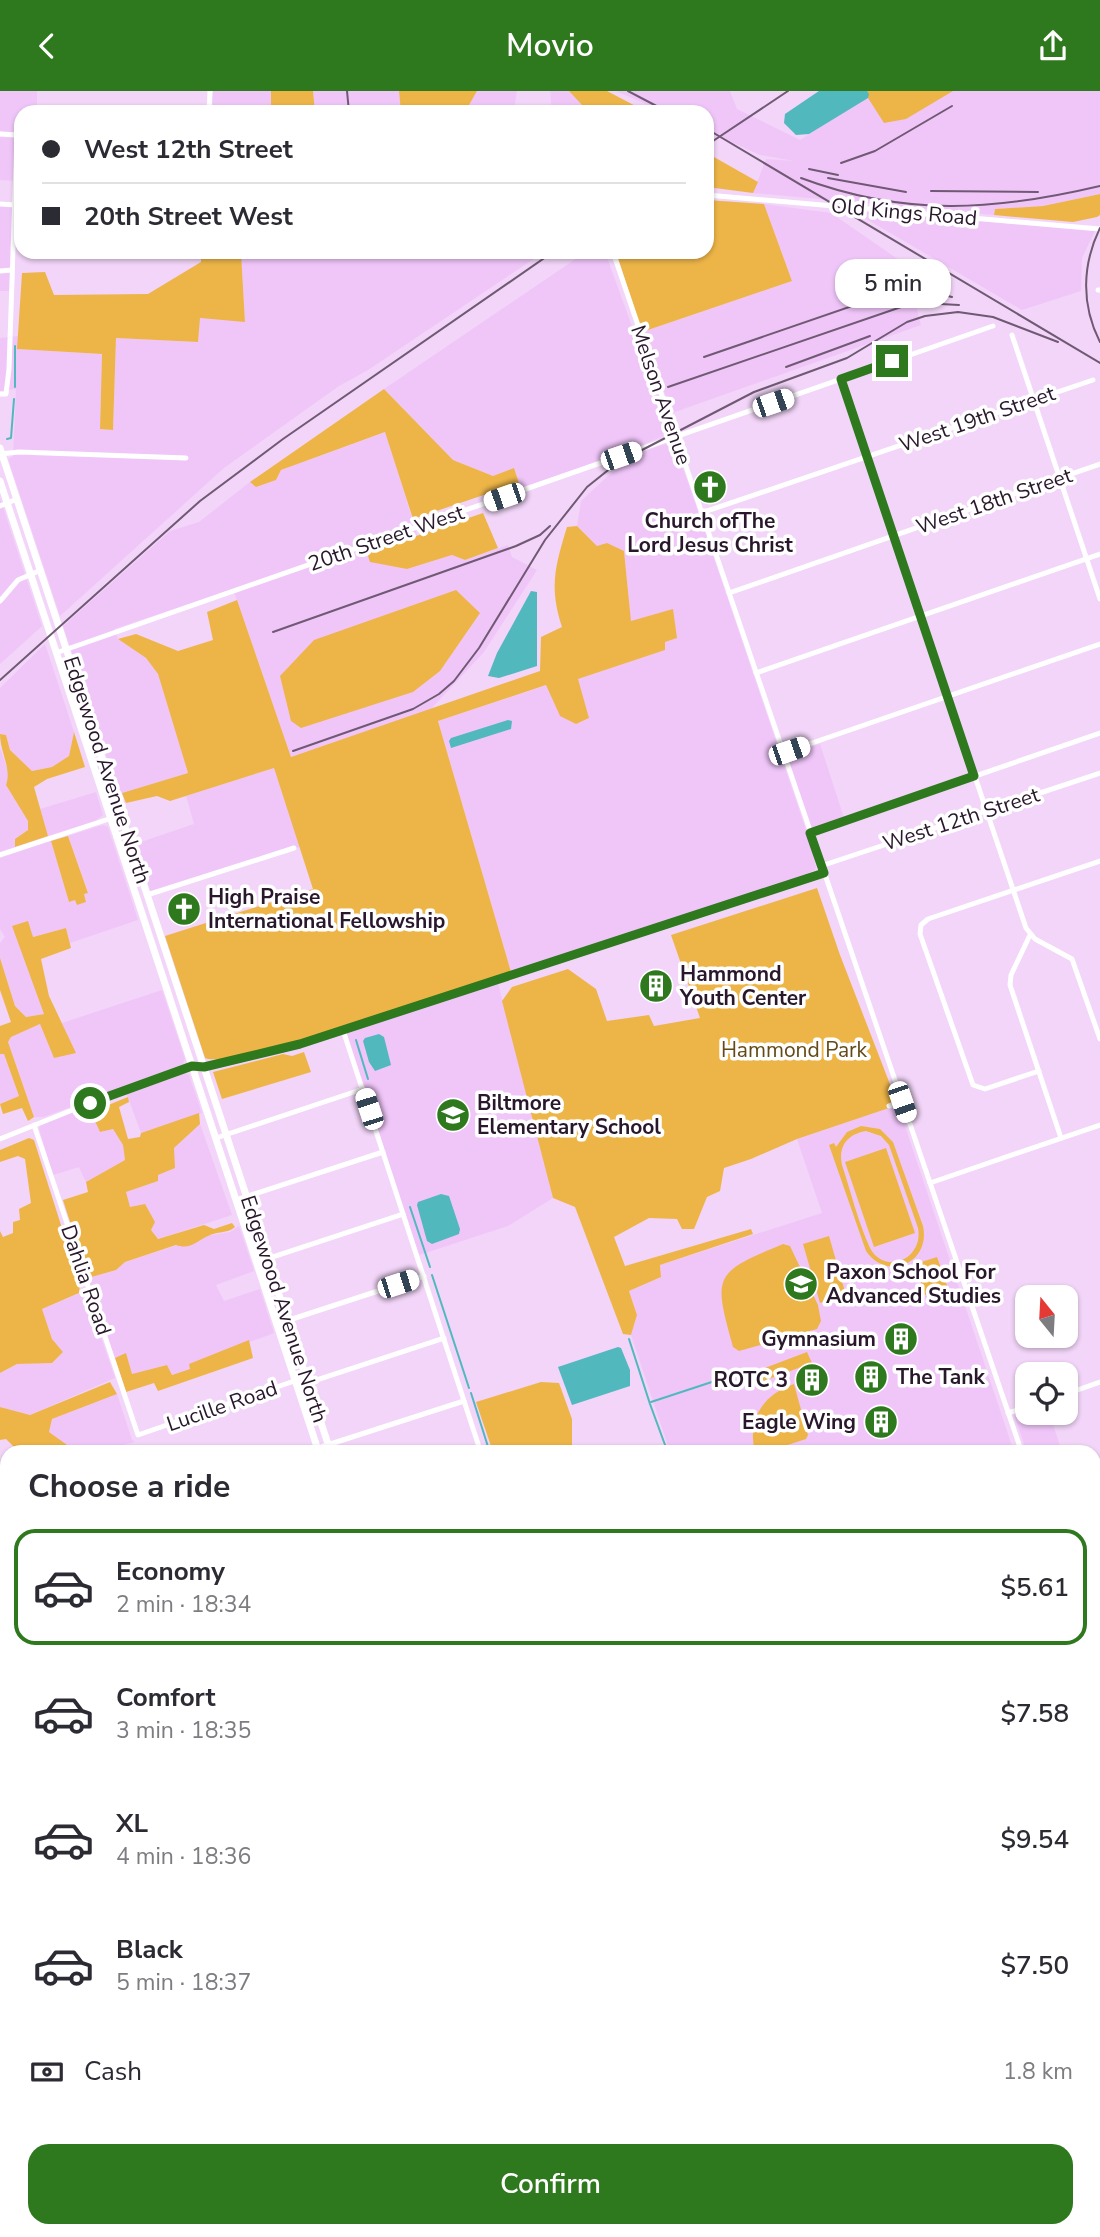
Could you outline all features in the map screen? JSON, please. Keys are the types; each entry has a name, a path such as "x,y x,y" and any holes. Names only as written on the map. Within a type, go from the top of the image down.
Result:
{"main road":[{"name":"Edgewood Avenue North","path":"1,452 329,1445"},
{"name":"Edgewood Avenue North","path":"0,481 4,504 31,573 317,1445"}],"street":[{"name":"Old Kings Road","path":"714,196 1100,229"},
{"path":"3,394 14,238"},
{"name":"Melson Avenue","path":"615,259 1018,1445"},
{"path":"0,271 12,270"},
{"name":"20th Street West","path":"56,653 993,326"},
{"path":"1012,335 1100,599"},
{"path":"841,379 1030,935 1072,959 1100,1039"},
{"name":"West 19th Street","path":"701,513 1093,380"},
{"path":"1,452 186,458"},
{"name":"West 18th Street","path":"729,593 1100,464"},
{"path":"4,504 17,499"},
{"path":"756,673 1100,554"},
{"path":"0,601 18,580 41,570"},
{"path":"783,753 1100,644"},
{"name":"West 12th Street","path":"810,833 1100,733"},
{"name":"West 12th Street","path":"821,866 1100,773"},
{"path":"0,855 121,815"},
{"path":"148,895 294,848"},
{"path":"1039,1071 985,1089 976,1088 971,1081 920,934 921,925 928,919 1100,861"},
{"path":"0,1139 192,1066 204,1067 343,1030 824,873"},
{"path":"1030,935 1009,980 1061,1138"},
{"path":"152,943 162,940"},
{"path":"343,1030 478,1445"},
{"path":"216,1138 362,1089"},
{"path":"889,1106 902,1102"},
{"name":"Dahlia Road","path":"34,1125 138,1435"},
{"path":"930,1183 1100,1125"},
{"path":"236,1200 383,1152"},
{"path":"257,1262 403,1214"},
{"path":"277,1324 424,1276"},
{"name":"Lucille Road","path":"138,1435 444,1338"},
{"path":"1078,1390 1100,1382"},
{"path":"341,1445 464,1401"},
{"path":"1008,1413 1015,1411"}],"shaded area":[{"path":"0,91 37,91 37,105 14,105 14,132 0,131"},
{"path":"213,91 271,91 271,105 212,105"},
{"path":"313,91 399,91 400,105 314,105"},
{"path":"477,91 517,91 515,105 469,105"},
{"path":"550,91 569,91 582,105 551,105"},
{"path":"616,91 730,91 737,109 800,140 875,91 1100,91 1100,194 1043,206 995,209 994,215 753,193 766,159 794,161 760,155 714,134 714,105 648,105"},
{"path":"819,91 867,91 869,94 868,98 809,134 796,135 784,123 785,114"},
{"path":"0,137 14,138 14,181 0,180"},
{"path":"0,202 14,203 15,269 9,291 0,291"},
{"path":"764,204 831,213 905,264 921,325 672,413 642,332 792,281"},
{"path":"851,210 1095,231 1082,258 1081,291 1022,310"},
{"path":"241,259 534,259 368,370 339,386 224,468 60,616 8,459 13,456 16,389 0,391 0,338 18,336 18,349 102,354 100,428 113,430 116,338 198,342 199,318 245,321"},
{"path":"576,259 608,259 668,425 666,435 626,452 521,488 514,468 493,476 453,460 384,389"},
{"path":"386,432 417,535 367,553 407,569 452,555 465,560 508,545 512,557 537,570 484,652 430,710 291,757 233,589 114,629 118,639 146,658 158,674 188,773 119,794 63,626 170,531 199,522 250,482 256,486 276,480 281,470"},
{"path":"669,443 675,446 698,511 808,836 816,867 801,877 511,972 438,721 547,685 560,716 589,718 577,679 664,650 631,622 624,551 597,546 577,526 581,501 608,476 639,453"},
{"path":"0,498 42,626 0,664"},
{"path":"531,591 537,592 537,666 499,678 488,676 497,653"},
{"path":"45,644 74,732 69,756 52,767 32,771 10,750 6,735 0,734 0,688"},
{"path":"512,721 511,729 451,748 451,738"},
{"path":"820,744 844,818 811,829 787,755"},
{"path":"0,748 10,776 6,785 28,821 28,830 15,839 15,847 0,852"},
{"path":"274,768 300,847 152,896 135,844 194,824 186,796"},
{"path":"96,792 103,815 95,821 48,836 40,809"},
{"path":"103,825 108,827 138,920 70,943 66,928 33,937 44,1014 26,1017 15,1006 0,958 0,943 5,937 0,929 0,858 51,841 69,901 86,902 84,894 88,892 68,836"},
{"name":"Biltmore Elementary School","path":"498,983 553,1198 508,1226 419,1255 346,1032"},
{"path":"162,990 185,1059 183,1064 44,1117 34,1117 8,1042 11,1037 40,1024 54,1057 75,1053 62,1023"},
{"path":"379,1034 384,1037 391,1065 375,1071 369,1062 363,1041"},
{"path":"0,1054 4,1054 19,1096 0,1104"},
{"path":"183,1072 189,1075 202,1113 141,1133 126,1092"},
{"name":"Paxon School For Advanced Studies","path":"898,1105 1012,1445 668,1445 631,1335 637,1315 629,1291 661,1277 660,1265 822,1213 797,1139"},
{"path":"87,1106 113,1129 123,1145 125,1160 86,1182 79,1167 53,1175 40,1125"},
{"path":"200,1124 232,1215 158,1239 130,1207 125,1192 158,1181 158,1175 174,1148"},
{"path":"441,1194 449,1196 460,1229 459,1234 432,1244 427,1241 417,1205 418,1202"},
{"path":"239,1226 254,1271 216,1285 224,1301 260,1289 274,1333 190,1364 191,1369 172,1375 167,1365 132,1375 115,1358 88,1278 116,1270 125,1262 206,1236 230,1232"},
{"path":"85,1291 115,1378 30,1415 0,1407 0,1373 17,1364 53,1362 63,1352 52,1339 42,1309"},
{"path":"621,1348 630,1370 630,1386 572,1405 558,1367"},
{"path":"117,1394 132,1440 135,1442 123,1445 67,1445 49,1432 52,1419"},
{"path":"1018,1425 1053,1425 1060,1445 1025,1445"}],"green space":[{"path":"271,91 313,91 314,105 271,105"},
{"path":"399,91 477,91 469,105 400,105"},
{"path":"569,91 607,91 634,105 582,105"},
{"path":"867,91 953,91 906,119 884,123 868,98"},
{"path":"714,157 758,182 753,193 714,188"},
{"path":"1100,194 1100,215 1073,222 994,215 995,209 1043,206"},
{"path":"714,200 764,204 792,281 642,332 618,259 714,259"},
{"path":"201,259 241,259 245,322 200,318 198,342 116,338 113,430 100,429 102,354 17,349 22,273 45,272 54,295 148,294 201,262"},
{"path":"384,389 453,460 493,476 514,468 519,483 413,519 385,432 281,470 276,480 256,487 250,482"},
{"path":"483,513 498,548 465,560 452,555 407,569 370,562 367,553"},
{"path":"577,526 597,546 607,543 624,551 631,621 673,609 677,638 665,642 665,650 578,679 589,718 576,724 560,716 546,685 438,721 511,972 302,1040 223,1059 205,1058 165,936 313,889 274,768 170,801 157,796 126,803 122,793 188,773 158,674 146,658 118,639 136,634 178,651 213,640 207,612 237,600 291,757 540,671 541,637 562,627 555,589 559,554 567,527"},
{"path":"456,590 480,613 440,671 413,692 301,728 291,721 280,676 314,640"},
{"path":"74,732 85,767 47,779 34,787 48,836 15,847 15,839 28,830 28,821 6,785 8,773 0,734 6,735 10,750 32,771 52,767 69,756"},
{"path":"68,836 88,893 84,894 86,902 77,905 75,900 69,902 51,841"},
{"name":"Hammond Park","path":"817,888 898,1105 797,1139 724,1168 720,1191 707,1197 694,1229 682,1229 677,1219 649,1218 614,1237 625,1266 751,1229 753,1234 660,1265 661,1277 629,1291 637,1315 631,1335 623,1334 575,1207 553,1198 502,1001 512,987 568,969 596,989 607,1021 649,1015 654,1026 700,1018 671,935"},
{"path":"28,921 33,937 66,928 71,948 41,959 49,996 76,1053 54,1058 40,1024 11,1037 8,1042 34,1117 28,1121 22,1108 3,1114 0,1104 19,1096 4,1054 0,1054 0,1026 11,1022 0,990 0,958 15,1006 26,1017 44,1014 12,926"},
{"path":"304,1052 311,1072 222,1099 213,1072 283,1054 292,1056"},
{"path":"128,1097 129,1102 119,1107 128,1139 140,1137 141,1133 199,1113 200,1124 174,1148 175,1168 158,1175 158,1181 126,1192 130,1207 145,1204 155,1222 151,1230 158,1239 204,1225 214,1229 232,1223 235,1227 229,1231 211,1234 189,1246 176,1245 125,1262 116,1270 88,1278 63,1200 88,1192 86,1182 125,1160 123,1145 113,1129 100,1132 91,1112"},
{"path":"861,1126 880,1129 893,1142 923,1226 924,1239 920,1250 905,1264 885,1265 866,1251 829,1145 834,1143 836,1147 847,1132","holes":["866,1131 881,1136 889,1145 918,1228 915,1248 902,1260 893,1262 885,1261 870,1248 841,1158 845,1142 854,1135"]},
{"path":"29,1138 34,1140 80,1285 79,1293 42,1309 52,1339 63,1352 52,1363 17,1364 0,1373 0,1231 3,1237 13,1233 13,1222 20,1220 19,1209 31,1203 25,1159 18,1156 0,1162 0,1150"},
{"path":"886,1148 915,1233 874,1247 845,1162"},
{"path":"829,1236 846,1295 820,1303 803,1244"},
{"path":"783,1244 790,1246 818,1305 821,1321 817,1329 739,1351 733,1347 723,1305 724,1279 743,1262"},
{"path":"937,1257 948,1288 925,1295 915,1264"},
{"path":"249,1340 253,1358 158,1391 154,1383 126,1392 115,1358 126,1353 132,1374 167,1365 172,1375 190,1369 189,1364"},
{"path":"807,1352 812,1363 755,1384 751,1373"},
{"path":"110,1382 117,1394 52,1419 49,1432 67,1445 12,1445 6,1439 0,1440 0,1407 30,1415"},
{"path":"541,1382 559,1383 572,1419 572,1445 491,1445 476,1402"},
{"path":"794,1384 808,1435 806,1439 788,1445 754,1445 755,1419 765,1402"}],"waterway":[{"path":"15,346 15,387"},
{"path":"7,439 11,438 14,399"},
{"path":"356,1040 368,1079"},
{"path":"410,1207 430,1267"},
{"path":"432,1275 469,1388"},
{"path":"629,1339 665,1445"},
{"path":"651,1402 730,1376"},
{"path":"471,1393 487,1445"}],"railway":[{"path":"347,91 348,105"},
{"path":"628,91 655,105"},
{"path":"714,140 788,91"},
{"path":"841,163 875,151 952,106"},
{"path":"714,133 1100,363"},
{"path":"809,169 838,175"},
{"path":"801,178 839,191 877,199 950,206 1023,201 1100,186"},
{"path":"828,178 906,192"},
{"path":"931,191 1038,192"},
{"path":"1100,228 1090,256 1086,285 1089,314 1100,342"},
{"path":"0,680 200,501 283,439 543,259"},
{"path":"704,357 887,294 920,291 952,297"},
{"path":"668,387 904,306 922,303 959,305"},
{"path":"293,751 413,709 439,694 454,681 479,648 545,540 587,487 617,463 754,392 847,358 907,322 925,316 958,312 993,317 1058,342"},
{"path":"786,367 870,336"},
{"path":"273,632 516,546 540,535 550,526"}],"place":[{"name":"Church ofThe Lord Jesus Christ","path":"710,487"},
{"name":"High Praise International Fellowship","path":"184,909"},
{"name":"Hammond Youth Center","path":"656,986"},
{"name":"Biltmore Elementary School","path":"453,1115"},
{"name":"Paxon School For Advanced Studies","path":"801,1284"},
{"name":"Gymnasium","path":"901,1339"},
{"name":"The Tank","path":"871,1377"},
{"name":"ROTC 3","path":"812,1380"},
{"name":"Eagle Wing","path":"881,1422"}],"route":[{"path":"90,1103 192,1066 204,1067 300,1044 824,873 810,833 974,776 841,379 892,361"}]}
